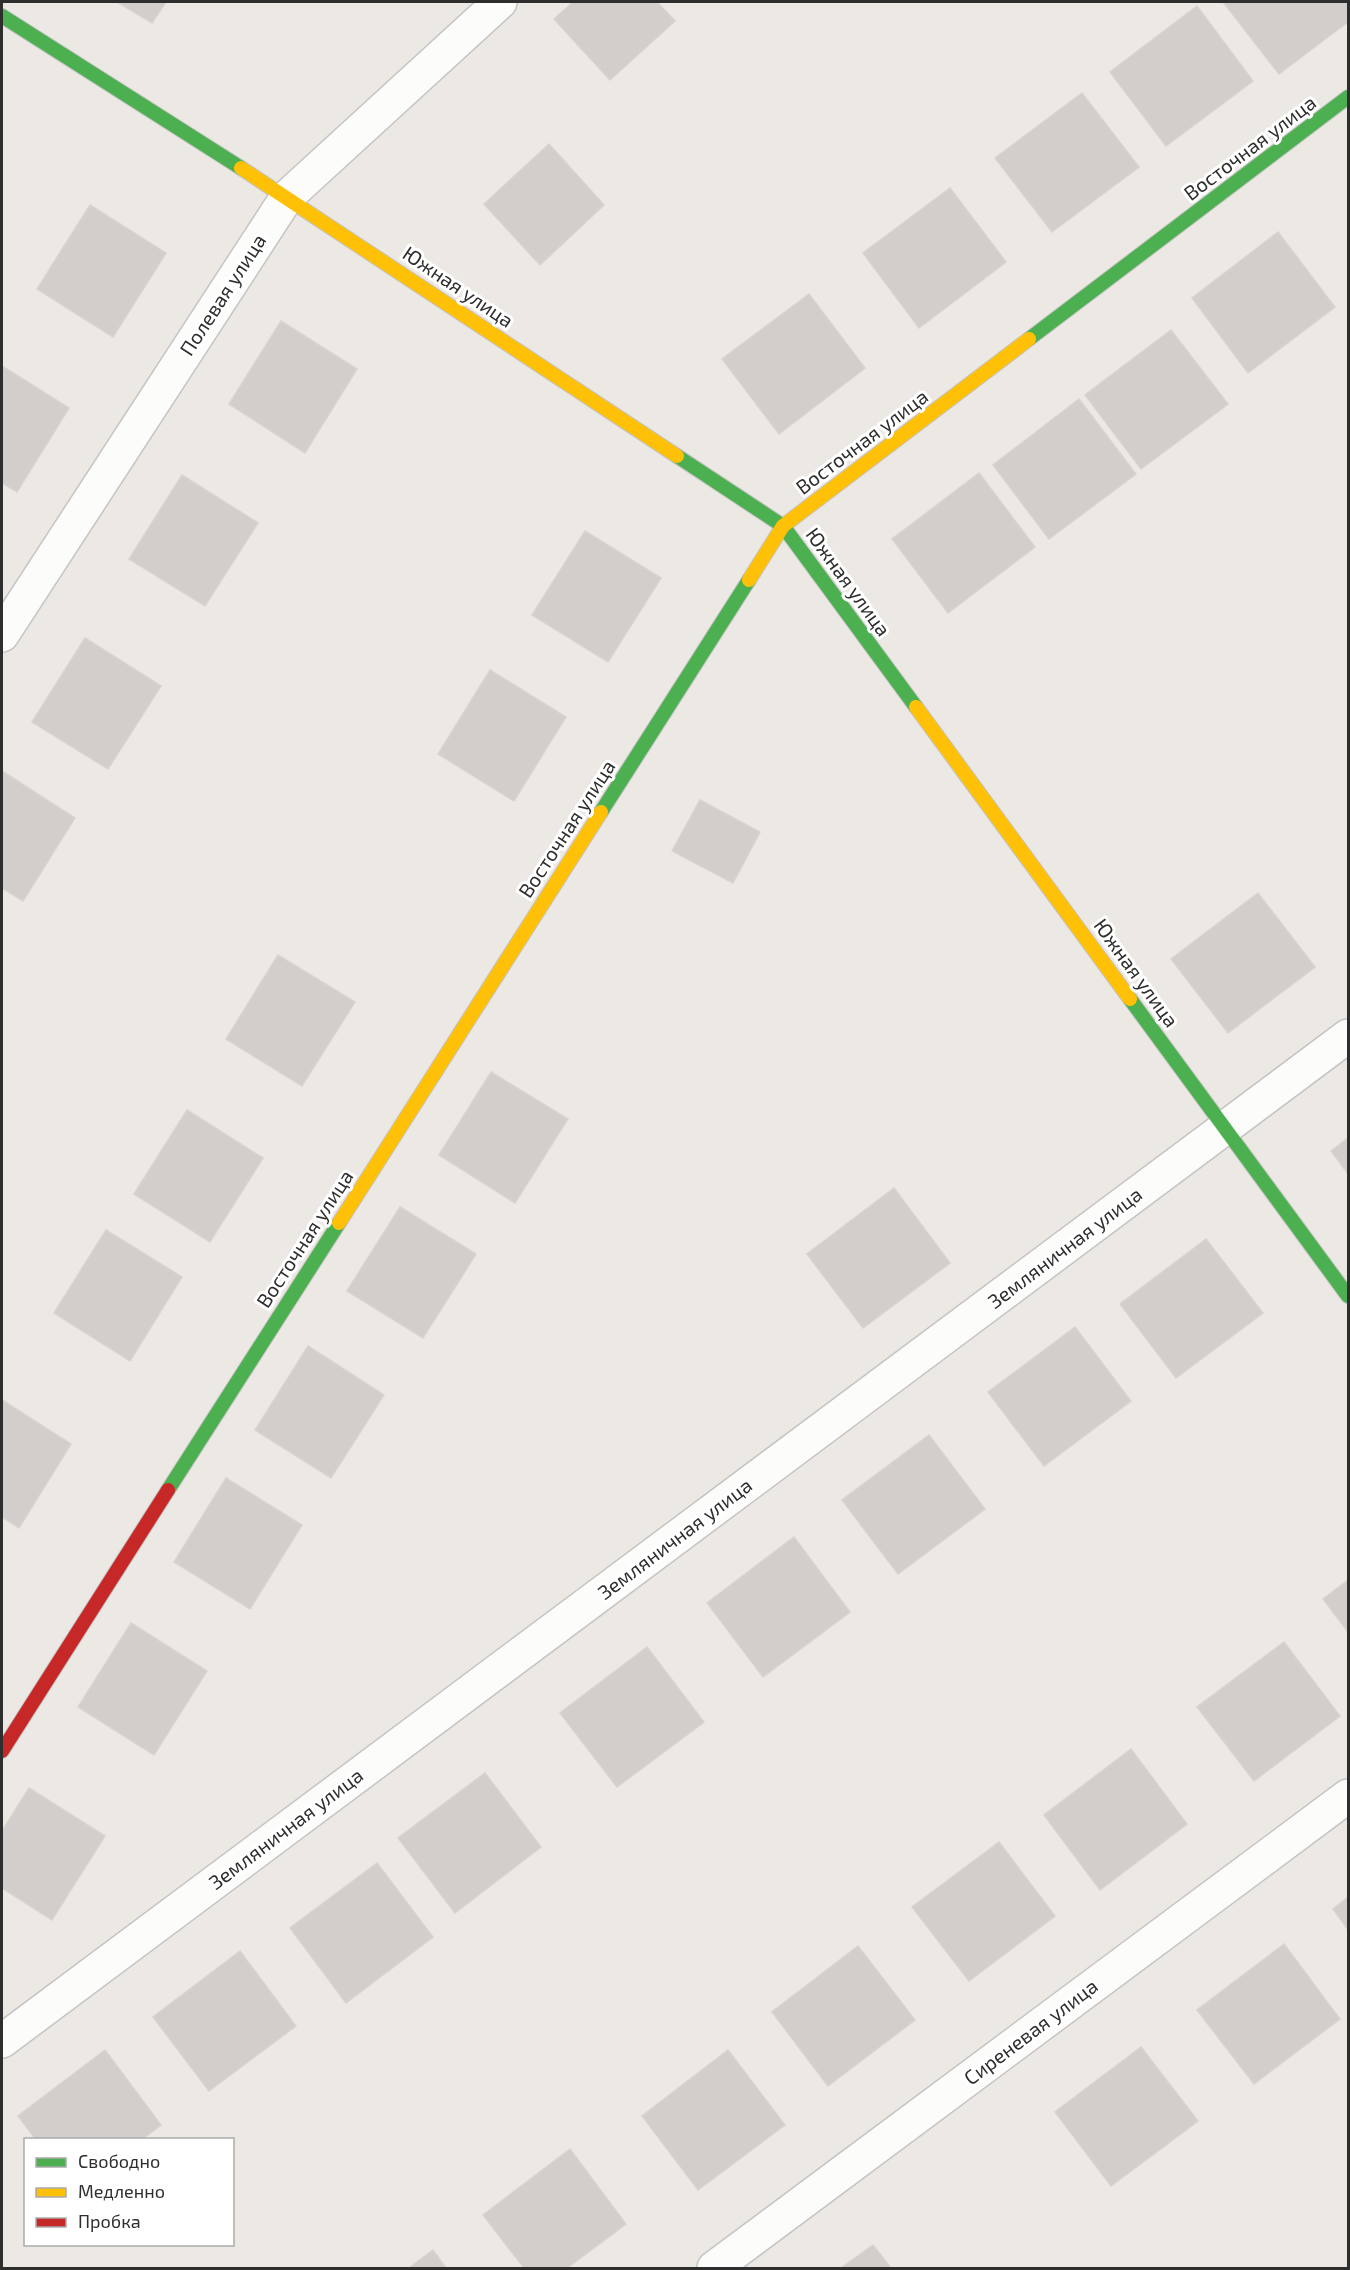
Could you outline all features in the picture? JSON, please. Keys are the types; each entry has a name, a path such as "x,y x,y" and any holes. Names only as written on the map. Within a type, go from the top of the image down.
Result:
{"street":[{"name":"Полевая улица","path":"2,635 287,197 500,2"},
{"name":"Южная улица","path":"2,16 287,197 783,526 1348,1296"},
{"name":"Восточная улица","path":"2,1751 783,526 1348,97"},
{"name":"Земляничная улица","path":"2,2041 1348,1036"},
{"name":"Сиреневая улица","path":"714,2268 1348,1796"}],"building":[{"path":"117,2 166,2 152,23"},
{"path":"573,2 657,2 675,21 610,80 554,19"},
{"path":"1223,2 1348,2 1348,22 1279,74"},
{"path":"1197,6 1253,81 1166,146 1110,72"},
{"path":"1082,93 1139,167 1052,232 995,158"},
{"path":"549,144 604,205 540,265 484,204"},
{"path":"950,188 1006,262 919,328 863,253"},
{"path":"90,205 166,253 113,337 37,289"},
{"path":"1278,232 1335,307 1248,373 1192,298"},
{"path":"809,294 865,368 779,434 722,359"},
{"path":"281,321 357,369 305,453 229,404"},
{"path":"1171,330 1228,404 1141,469 1085,395"},
{"path":"2,366 69,408 17,492 2,483"},
{"path":"1079,399 1136,474 1049,539 993,465"},
{"path":"979,473 1035,547 948,613 892,539"},
{"path":"182,475 258,523 205,606 129,559"},
{"path":"585,531 661,578 608,662 532,615"},
{"path":"85,638 161,686 108,769 32,722"},
{"path":"490,670 566,717 514,801 438,754"},
{"path":"2,771 75,818 23,901 2,888"},
{"path":"700,800 760,832 733,883 672,851"},
{"path":"1258,893 1315,967 1228,1033 1171,959"},
{"path":"278,955 355,1002 302,1086 226,1039"},
{"path":"491,1072 568,1119 515,1203 439,1155"},
{"path":"187,1110 263,1158 210,1242 134,1194"},
{"path":"1348,1138 1348,1174 1331,1151"},
{"path":"894,1188 950,1263 863,1328 807,1254"},
{"path":"400,1207 476,1254 423,1338 347,1291"},
{"path":"106,1230 182,1277 130,1361 54,1313"},
{"path":"1206,1239 1263,1313 1176,1378 1120,1304"},
{"path":"1075,1327 1131,1401 1044,1466 988,1392"},
{"path":"308,1346 384,1395 331,1478 255,1430"},
{"path":"2,1400 71,1444 19,1528 2,1517"},
{"path":"929,1435 985,1509 898,1574 842,1500"},
{"path":"226,1478 302,1525 250,1609 174,1562"},
{"path":"794,1537 850,1612 763,1677 707,1603"},
{"path":"1348,1580 1348,1632 1323,1599"},
{"path":"131,1623 207,1671 154,1755 78,1707"},
{"path":"1284,1642 1340,1716 1254,1781 1197,1707"},
{"path":"647,1647 704,1722 617,1787 560,1713"},
{"path":"1131,1749 1187,1824 1100,1890 1044,1815"},
{"path":"485,1773 541,1847 455,1913 398,1838"},
{"path":"29,1788 105,1836 52,1920 2,1888 2,1831"},
{"path":"999,1842 1055,1916 969,1981 912,1907"},
{"path":"377,1863 433,1937 346,2003 290,1928"},
{"path":"1348,1897 1348,1930 1333,1909"},
{"path":"1284,1944 1340,2019 1254,2084 1197,2010"},
{"path":"858,1946 915,2020 828,2086 772,2012"},
{"path":"240,1951 296,2026 209,2091 153,2017"},
{"path":"1141,2047 1198,2121 1111,2186 1055,2112"},
{"path":"105,2050 161,2125 144,2138 34,2138 18,2116"},
{"path":"728,2050 785,2125 698,2190 642,2116"},
{"path":"570,2149 626,2224 567,2268 524,2268 483,2215"},
{"path":"873,2245 891,2268 841,2268"},
{"path":"433,2250 446,2268 409,2268"}],"traffic: fast":[{"path":"2,16 241,168"},
{"path":"1029,339 1348,97"},
{"path":"677,456 783,526 916,707"},
{"path":"601,812 749,580"},
{"path":"1130,999 1348,1296"},
{"path":"168,1490 339,1223"}],"traffic: slow":[{"path":"241,168 677,456"},
{"path":"749,580 783,526 1029,339"},
{"path":"916,707 1130,999"},
{"path":"339,1223 601,812"}],"traffic: jam":[{"path":"2,1751 168,1490"}]}
